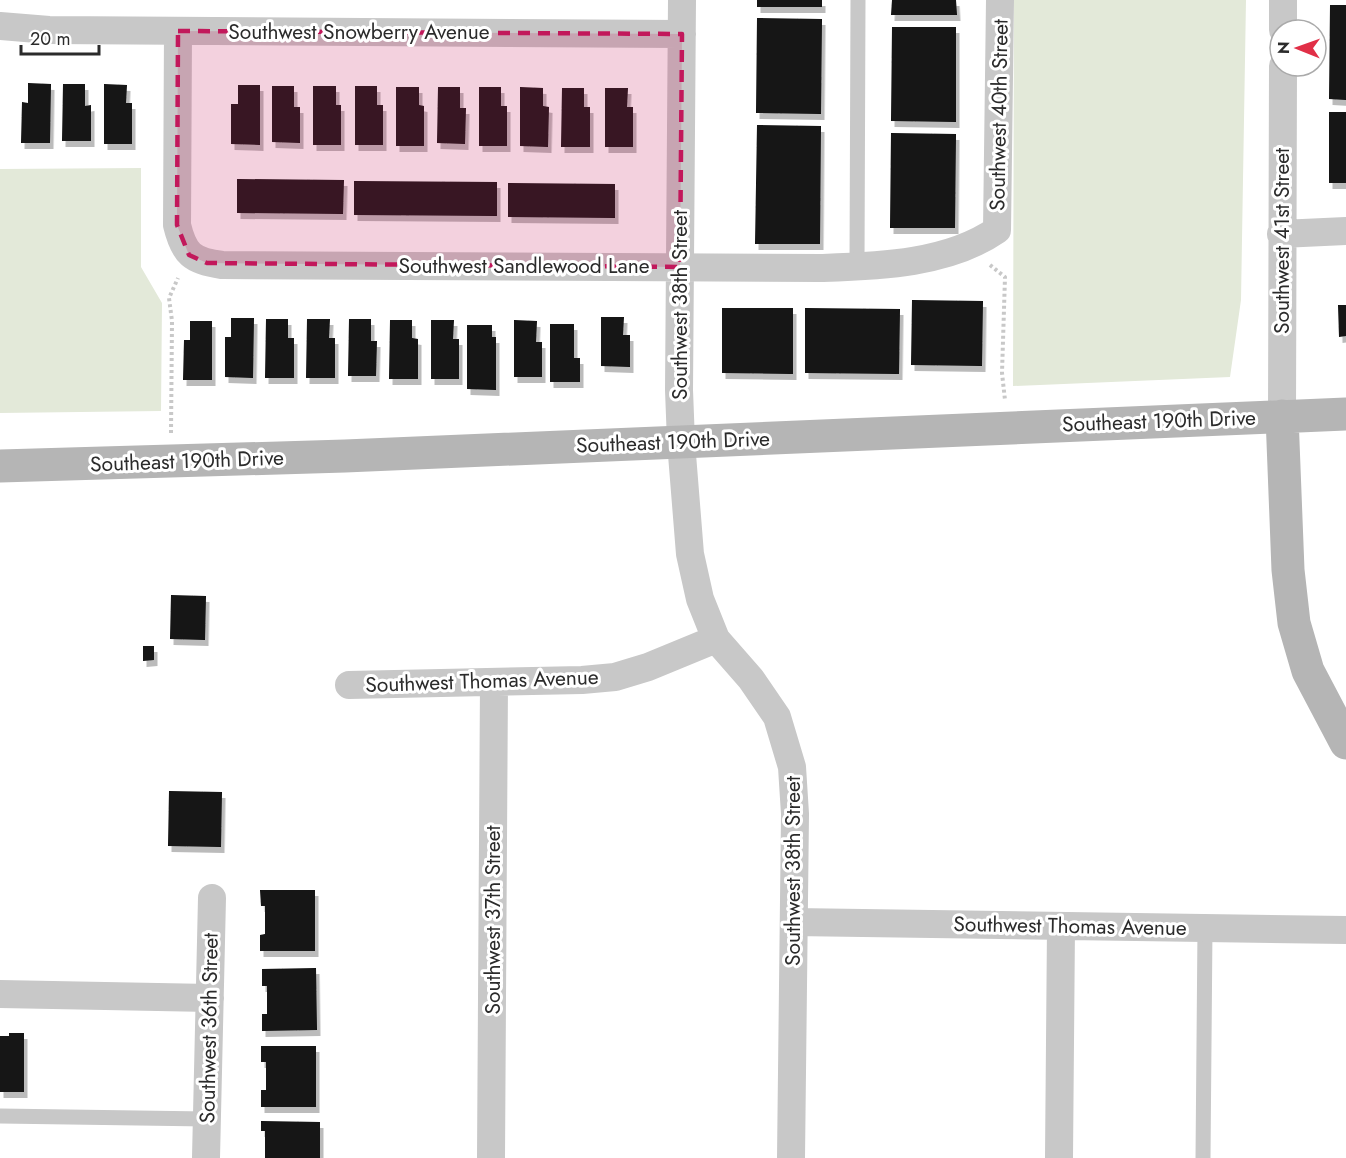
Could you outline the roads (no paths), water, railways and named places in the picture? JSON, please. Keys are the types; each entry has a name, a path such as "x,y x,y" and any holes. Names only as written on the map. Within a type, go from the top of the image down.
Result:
{"main road":[{"name":"Southeast 190th Drive","path":"0,466 681,442 1346,414"},
{"path":"1282,416 1288,570 1294,623 1308,671 1346,743"}],"street":[{"name":"Southwest 38th Street","path":"682,0 681,442 690,554 700,599 716,639 751,680 777,717 792,767 795,814 791,1158"},
{"name":"Southwest 40th Street","path":"988,236 1000,0"},
{"path":"1283,0 1283,18"},
{"name":"Southwest Snowberry Avenue","path":"0,26 49,30 682,34"},
{"name":"Southwest Sandlewood Lane","path":"177,31 177,225 181,241 189,255 207,263 222,265 857,266 911,262 988,236"},
{"name":"Southwest 41st Street","path":"1282,416 1283,78"},
{"path":"1281,234 1346,231"},
{"name":"Southwest Thomas Avenue","path":"349,685 582,680 615,676 648,667 716,639"},
{"name":"Southwest 37th Street","path":"492,1158 494,682"},
{"name":"Southwest 36th Street","path":"206,1158 212,898"},
{"name":"Southwest Thomas Avenue","path":"794,922 1346,930"},
{"path":"1059,1158 1061,926"},
{"path":"0,994 210,998"}],"lane":[{"path":"857,266 858,0"},
{"path":"1203,1158 1205,928"},
{"path":"0,1116 207,1119"}]}
